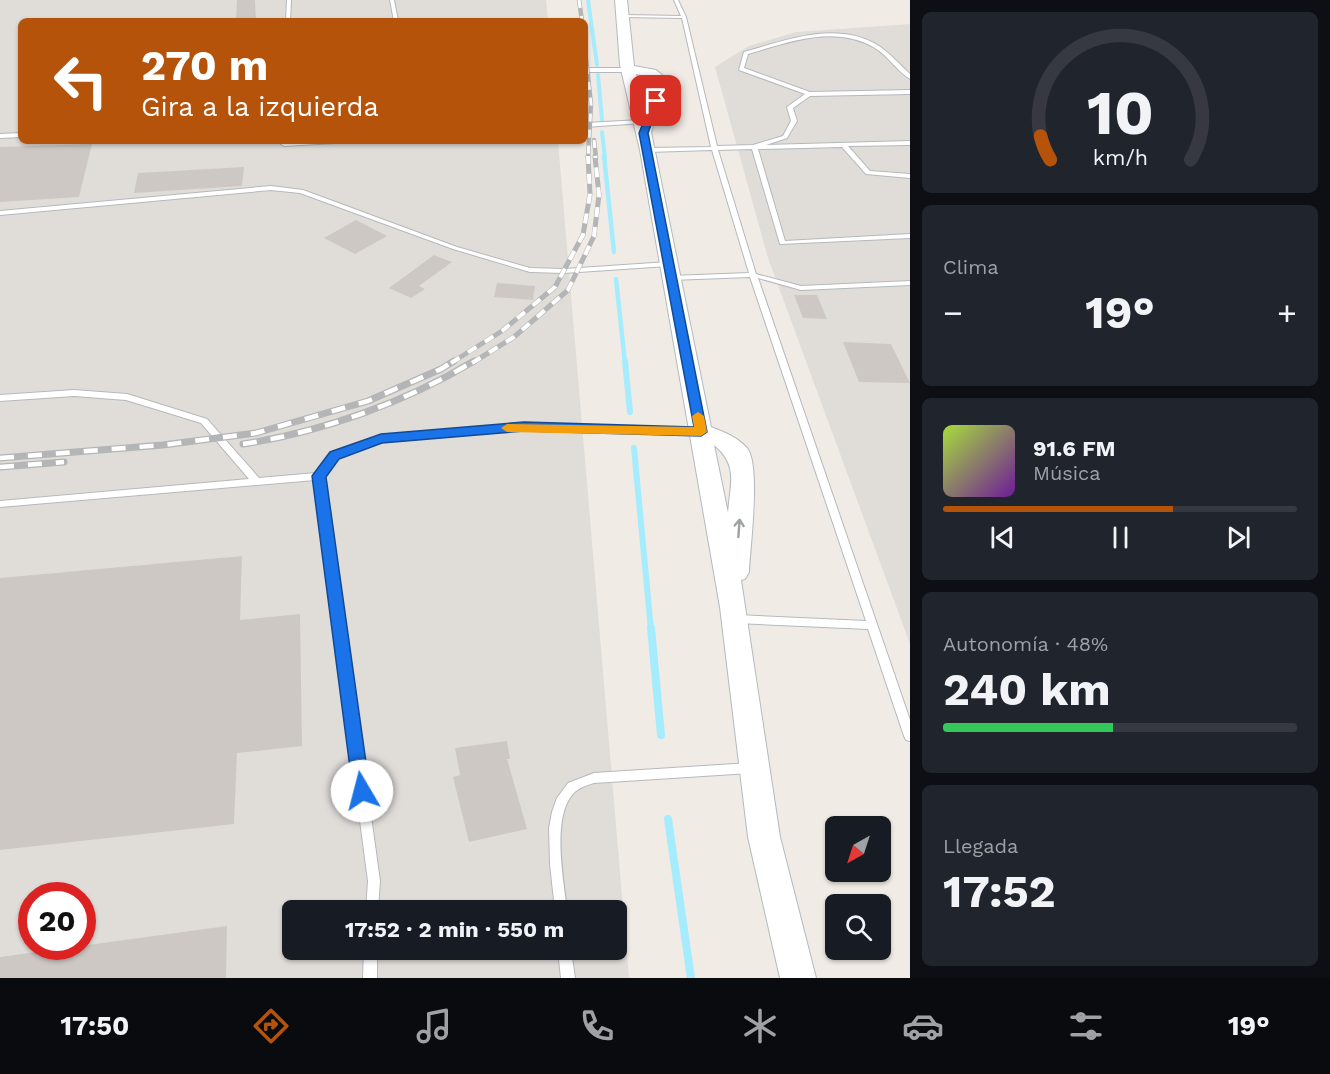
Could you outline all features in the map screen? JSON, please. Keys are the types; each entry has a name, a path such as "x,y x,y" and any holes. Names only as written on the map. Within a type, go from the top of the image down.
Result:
{"main road":[{"path":"621,0 628,70 644,135 734,613 764,837 798,978"},
{"path":"628,70 645,70 656,74 662,81 644,135"}],"lane":[{"path":"288,18 289,0"},
{"path":"392,0 395,18"},
{"path":"676,0 684,18 715,149 753,275 910,736"},
{"path":"624,16 684,18"},
{"path":"910,77 877,47 850,35 818,34 746,53 741,69 809,94 910,92"},
{"path":"588,70 628,70"},
{"path":"754,147 785,137 794,121 790,106 809,94"},
{"path":"588,126 715,149 910,143"},
{"path":"0,136 18,135"},
{"path":"844,145 868,173 910,176"},
{"path":"754,147 782,243 910,236"},
{"path":"0,213 270,188 312,194 455,248 530,270 669,271 753,275 801,288 910,283"},
{"path":"0,399 74,393 127,397 204,421 257,482"},
{"path":"0,504 319,476 335,456 381,438 524,427 701,432"},
{"path":"319,476 374,881 373,900"},
{"path":"734,613 872,625"},
{"path":"560,900 555,831 560,808 573,787 594,778 755,767"},
{"path":"370,978 371,960"},
{"path":"566,960 568,978"}],"shaded area":[{"path":"0,0 546,0 548,18 18,18 18,144 558,144 622,900 282,900 282,960 627,960 627,954 629,978 0,978"},
{"path":"910,24 910,644 768,258 715,67 749,46 796,32"}],"building":[{"path":"237,0 255,0 256,18 236,18"},
{"path":"92,144 79,197 0,202 0,147"},
{"path":"244,167 242,186 134,193 138,173"},
{"path":"356,220 387,236 355,254 324,238"},
{"path":"434,255 452,262 419,286 425,289 411,298 389,288"},
{"path":"497,283 535,286 533,300 494,297"},
{"path":"794,295 817,295 827,319 803,318"},
{"path":"843,342 891,344 910,383 859,382"},
{"path":"242,556 240,620 300,614 302,746 237,753 234,824 0,850 0,578"},
{"path":"507,741 510,759 507,759 527,829 469,842 453,777 460,775 455,748"},
{"path":"227,926 226,978 0,978 0,957 18,955 18,960 96,960 96,944"}],"waterway":[{"path":"588,0 597,65"},
{"path":"598,75 602,120"},
{"path":"602,132 605,158"},
{"path":"604,156 614,252"},
{"path":"616,279 625,363"},
{"path":"625,361 630,412"},
{"path":"634,448 651,630"},
{"path":"651,628 661,735"},
{"path":"668,819 691,978"}],"railway":[{"path":"579,0 582,18"},
{"path":"588,77 591,104 588,157"},
{"path":"594,140 596,158"},
{"path":"472,363 514,337 568,290 594,236 599,195 595,156"},
{"path":"451,363 502,331 555,287 583,235 590,194 588,157"},
{"path":"0,458 163,445 256,433 368,401 454,361"},
{"path":"243,444 303,432 363,413 420,390 474,361"},
{"path":"0,467 64,462"}],"slow traffic":[{"path":"507,428 701,432 698,416"}],"route":[{"path":"362,791 319,476 335,456 381,438 524,427 701,432 643,133 656,101"}]}
